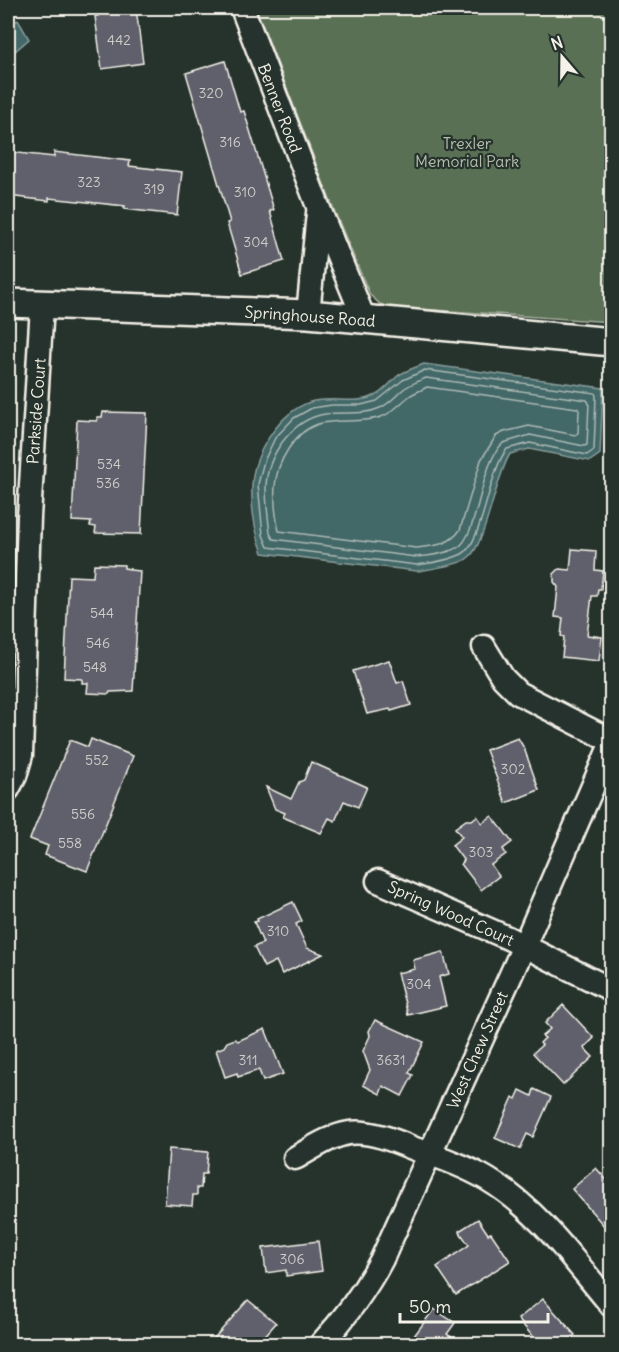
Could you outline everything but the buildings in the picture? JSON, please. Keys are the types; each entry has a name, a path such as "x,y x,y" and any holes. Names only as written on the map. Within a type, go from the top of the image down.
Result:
{"street":[{"name":"Benner Road","path":"242,8 364,320"},
{"name":"Benner Road","path":"308,314 319,209"},
{"name":"Springhouse Road","path":"8,303 308,314 612,342"},
{"name":"Parkside Court","path":"8,789 15,776 21,755 18,517 42,306"},
{"path":"484,647 503,678 518,693 612,742"},
{"name":"West Chew Street","path":"321,1344 365,1291 382,1259 524,946 612,742"},
{"name":"Spring Wood Court","path":"378,880 524,946 612,990"},
{"path":"295,1158 349,1133 372,1135 456,1163 487,1179 516,1199 542,1222 612,1306"}],"green space":[{"name":"Trexler Memorial Park","path":"256,8 611,8 611,322 390,307 380,304 370,295 332,205"}],"water":[{"path":"18,20 29,39 8,57 8,25"},
{"path":"424,364 603,388 600,454 590,461 529,449 510,454 480,540 468,558 458,563 417,571 263,553 254,519 252,485 257,460 279,424 299,407 310,402 367,399 381,392 399,375"}]}
